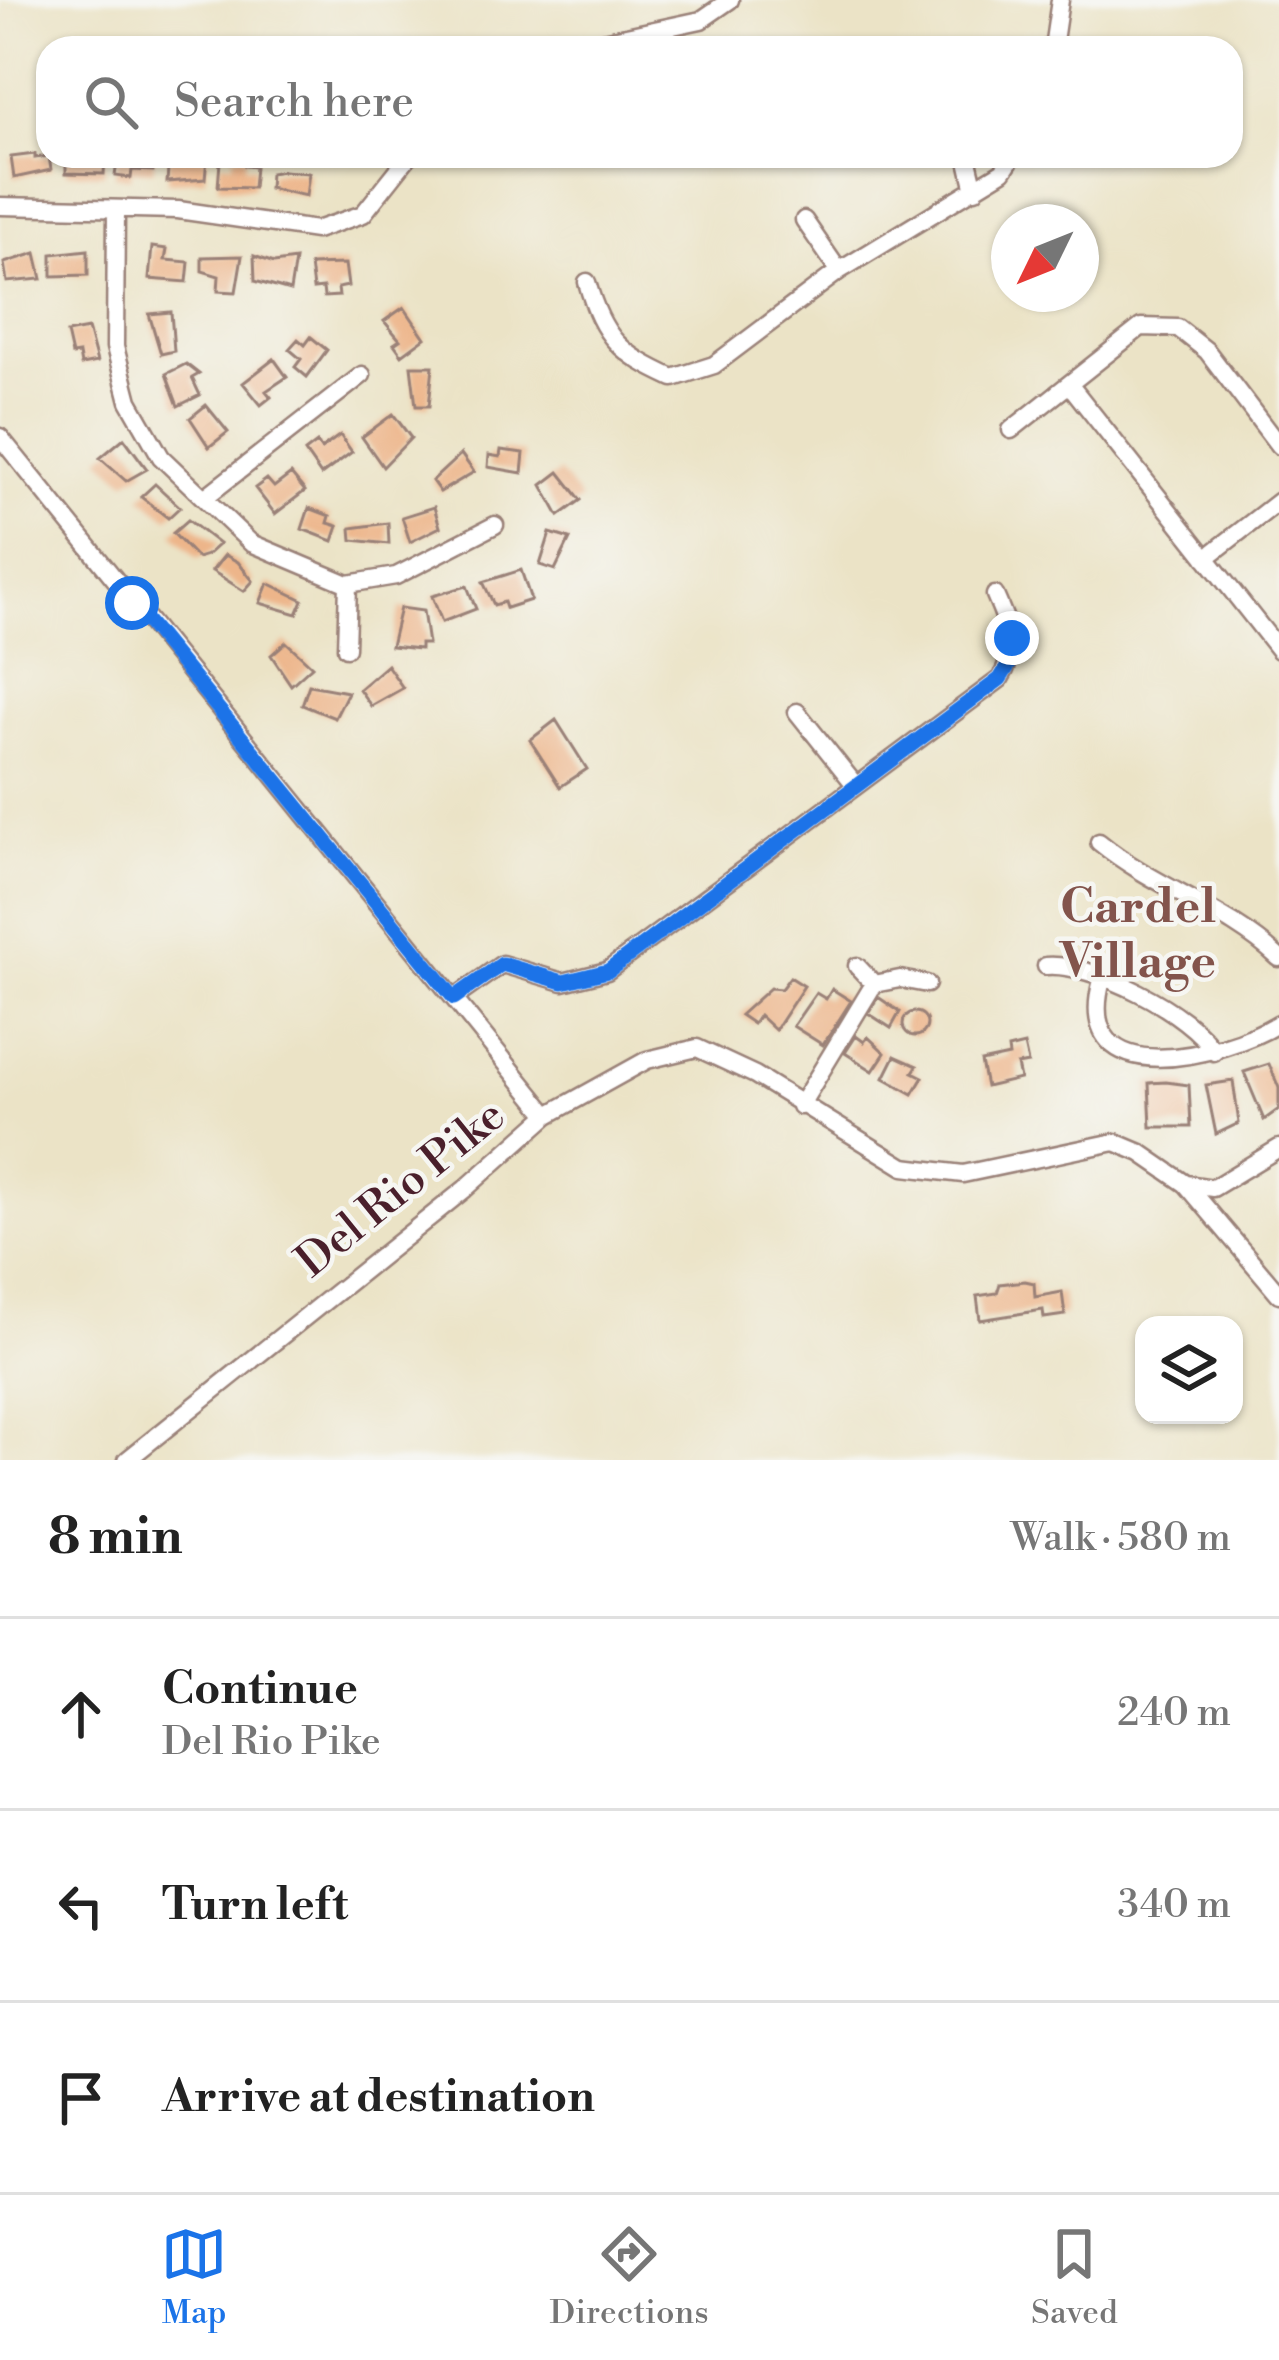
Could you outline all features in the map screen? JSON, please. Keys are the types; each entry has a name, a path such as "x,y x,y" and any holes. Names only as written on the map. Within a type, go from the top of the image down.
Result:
{"street":[{"path":"626,36 701,20 730,0"},
{"path":"1055,36 1060,0"},
{"path":"0,206 178,210 316,230 363,214 399,168"},
{"path":"970,168 975,190"},
{"path":"587,282 597,317 626,356 674,378 714,365 839,271 1006,168"},
{"path":"116,209 115,347 129,401 161,457 250,543 348,584 396,576 495,525"},
{"path":"804,220 839,271"},
{"path":"1011,430 1141,327 1178,328 1207,351 1279,446"},
{"path":"204,498 362,375"},
{"path":"1069,384 1207,558 1273,629 1279,650"},
{"name":"Del Rio Pike","path":"0,437 548,1115 465,1190 127,1460"},
{"path":"1207,558 1279,500"},
{"path":"346,648 348,584"},
{"path":"454,998 502,964 563,982 608,971 1000,679 1010,663 1012,638 995,595"},
{"path":"797,712 856,786"},
{"path":"1099,842 1156,884 1244,929 1279,958"},
{"path":"857,965 874,984"},
{"path":"1046,966 1102,980 1176,1012 1204,1035 1214,1052"},
{"path":"800,1106 874,984 900,979 927,984"},
{"path":"1102,980 1097,1007 1121,1052 1135,1058 1214,1052 1279,1023"},
{"path":"548,1115 647,1060 697,1048 755,1075 904,1167 963,1174 1101,1141 1142,1153 1186,1184 1279,1294"},
{"path":"1186,1184 1213,1188 1279,1148"}],"building":[{"path":"35,154 36,168 51,170 14,178 11,157"},
{"path":"66,168 104,168 104,174 66,173"},
{"path":"116,168 153,168 132,170 131,178 115,176"},
{"path":"168,168 206,168 205,179 167,182"},
{"path":"220,168 255,168 253,188 218,187"},
{"path":"270,173 309,173 306,196 269,188"},
{"path":"152,247 167,249 165,260 189,262 187,282 149,279"},
{"path":"88,250 88,275 52,276 52,254"},
{"path":"36,253 42,279 7,282 4,263"},
{"path":"242,256 236,292 218,291 219,276 202,271 202,257"},
{"path":"254,256 274,263 295,260 290,291 255,281"},
{"path":"345,264 348,286 338,288 339,296 324,297 323,288 313,289 310,265"},
{"path":"404,307 425,338 402,355 394,344 400,340 384,321"},
{"path":"171,312 174,351 161,354 149,314"},
{"path":"88,329 97,362 81,365 79,354 72,355 67,333"},
{"path":"311,337 327,350 307,377 295,367 301,359 289,349 298,339 305,345"},
{"path":"274,359 287,377 266,391 271,397 261,405 243,383"},
{"path":"186,364 199,374 192,378 200,395 178,406 166,374"},
{"path":"411,366 433,366 429,406 416,406"},
{"path":"206,405 228,432 209,447 190,418"},
{"path":"393,414 411,438 383,467 362,437"},
{"path":"340,435 352,452 321,475 305,452 317,443 321,449"},
{"path":"124,438 147,469 126,481 100,458"},
{"path":"501,450 524,453 522,473 488,467 489,455 500,457"},
{"path":"461,454 474,472 440,492 432,481"},
{"path":"559,472 581,500 559,516 542,485"},
{"path":"291,474 305,491 275,514 255,488 267,479 274,487"},
{"path":"155,484 180,507 168,518 141,497"},
{"path":"434,507 440,527 410,542 402,517"},
{"path":"309,508 330,516 328,523 338,526 333,541 302,529"},
{"path":"188,520 219,544 207,555 197,558 173,533"},
{"path":"388,523 389,544 352,540 351,528"},
{"path":"550,533 570,539 555,570 540,565"},
{"path":"225,555 238,562 253,581 244,591 212,571"},
{"path":"521,570 531,600 506,608 504,602 494,605 483,582"},
{"path":"268,583 303,600 297,614 260,603"},
{"path":"467,586 476,609 442,622 432,596"},
{"path":"400,608 423,611 428,644 420,644 420,649 391,646"},
{"path":"286,642 312,666 291,685 271,655"},
{"path":"387,665 403,688 371,706 359,689"},
{"path":"309,685 348,692 335,718 302,705"},
{"path":"556,720 587,769 560,787 530,740"},
{"path":"790,977 804,986 775,1030 759,1015 753,1024 740,1015 770,988 781,989"},
{"path":"832,989 851,1001 823,1045 793,1026 816,993 826,999"},
{"path":"878,997 900,1012 891,1028 868,1013"},
{"path":"915,1012 924,1015 924,1033 915,1036 906,1033 903,1024 906,1015"},
{"path":"856,1036 864,1042 868,1037 885,1053 873,1071 845,1053"},
{"path":"1024,1045 1028,1063 1017,1065 1020,1079 986,1087 981,1062 1009,1056 1008,1049"},
{"path":"895,1056 917,1066 913,1072 923,1077 913,1094 884,1078"},
{"path":"1269,1064 1279,1088 1279,1109 1264,1120 1244,1072"},
{"path":"1233,1081 1239,1123 1216,1134 1206,1085"},
{"path":"1149,1083 1189,1085 1191,1127 1151,1127"},
{"path":"1034,1283 1035,1297 1062,1292 1065,1315 1044,1318 1043,1310 980,1320 977,1296 997,1293 1000,1284"}],"district":[{"name":"Cardel Village","path":"1138,936"}],"route":[{"path":"132,603 454,998 502,964 563,982 586,981 608,971 1000,679 1010,663 1012,638"}]}
